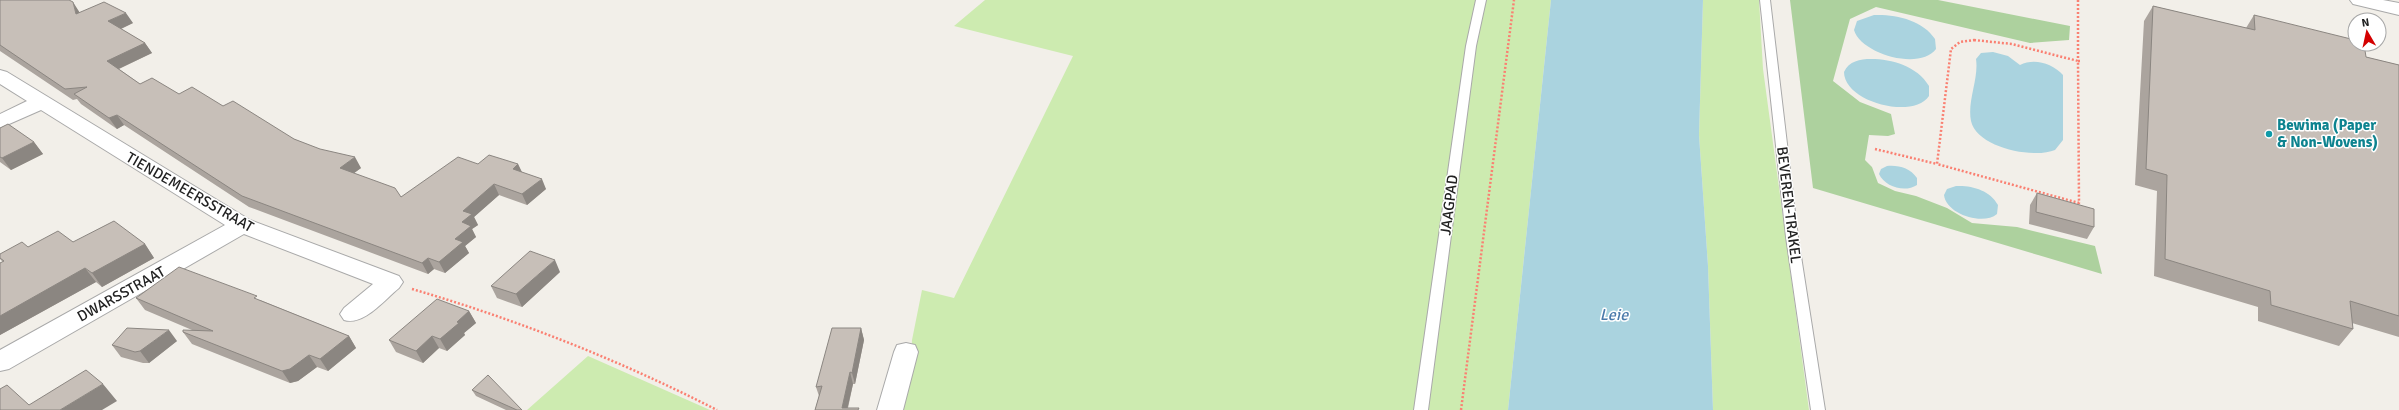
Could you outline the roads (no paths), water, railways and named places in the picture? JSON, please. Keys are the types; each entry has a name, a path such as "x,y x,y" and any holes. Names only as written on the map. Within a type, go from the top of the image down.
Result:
{"street":[{"path":"2359,0 2399,9"},
{"name":"TIENDEMEERSSTRAAT","path":"0,76 242,226 391,282 352,314"},
{"path":"0,122 42,102"},
{"name":"DWARSSTRAAT","path":"0,362 242,226"},
{"path":"890,410 906,352"}],"lane":[{"name":"JAAGPAD","path":"1421,410 1470,53 1480,0"},
{"name":"BEVEREN-TRAKEL","path":"1765,0 1792,237 1818,410"}],"water":[{"name":"Leie","path":"1551,0 1703,0 1699,135 1708,266 1713,410 1508,410"},
{"path":"1874,15 1899,17 1916,23 1930,32 1935,39 1936,49 1928,55 1917,59 1905,59 1892,57 1868,46 1859,39 1854,30 1857,21"},
{"path":"1993,52 2008,56 2020,65 2031,62 2043,63 2054,67 2063,75 2063,140 2055,150 2034,153 2007,149 1984,138 1975,130 1971,121 1970,113 1976,74 1976,59 1981,53"},
{"path":"1871,59 1895,62 1918,73 1929,86 1929,96 1921,103 1909,107 1895,107 1880,104 1855,92 1847,83 1844,72 1849,65 1855,61"},
{"path":"1887,166 1896,166 1908,170 1917,178 1917,185 1901,188 1890,185 1882,179 1879,174 1881,169"},
{"path":"1956,186 1968,186 1985,192 1995,200 1998,205 1997,214 1983,219 1958,213 1946,202 1944,195 1947,189"}],"place":[{"name":"Bewima (Paper & Non-Wovens)","path":"2269,134"}]}
